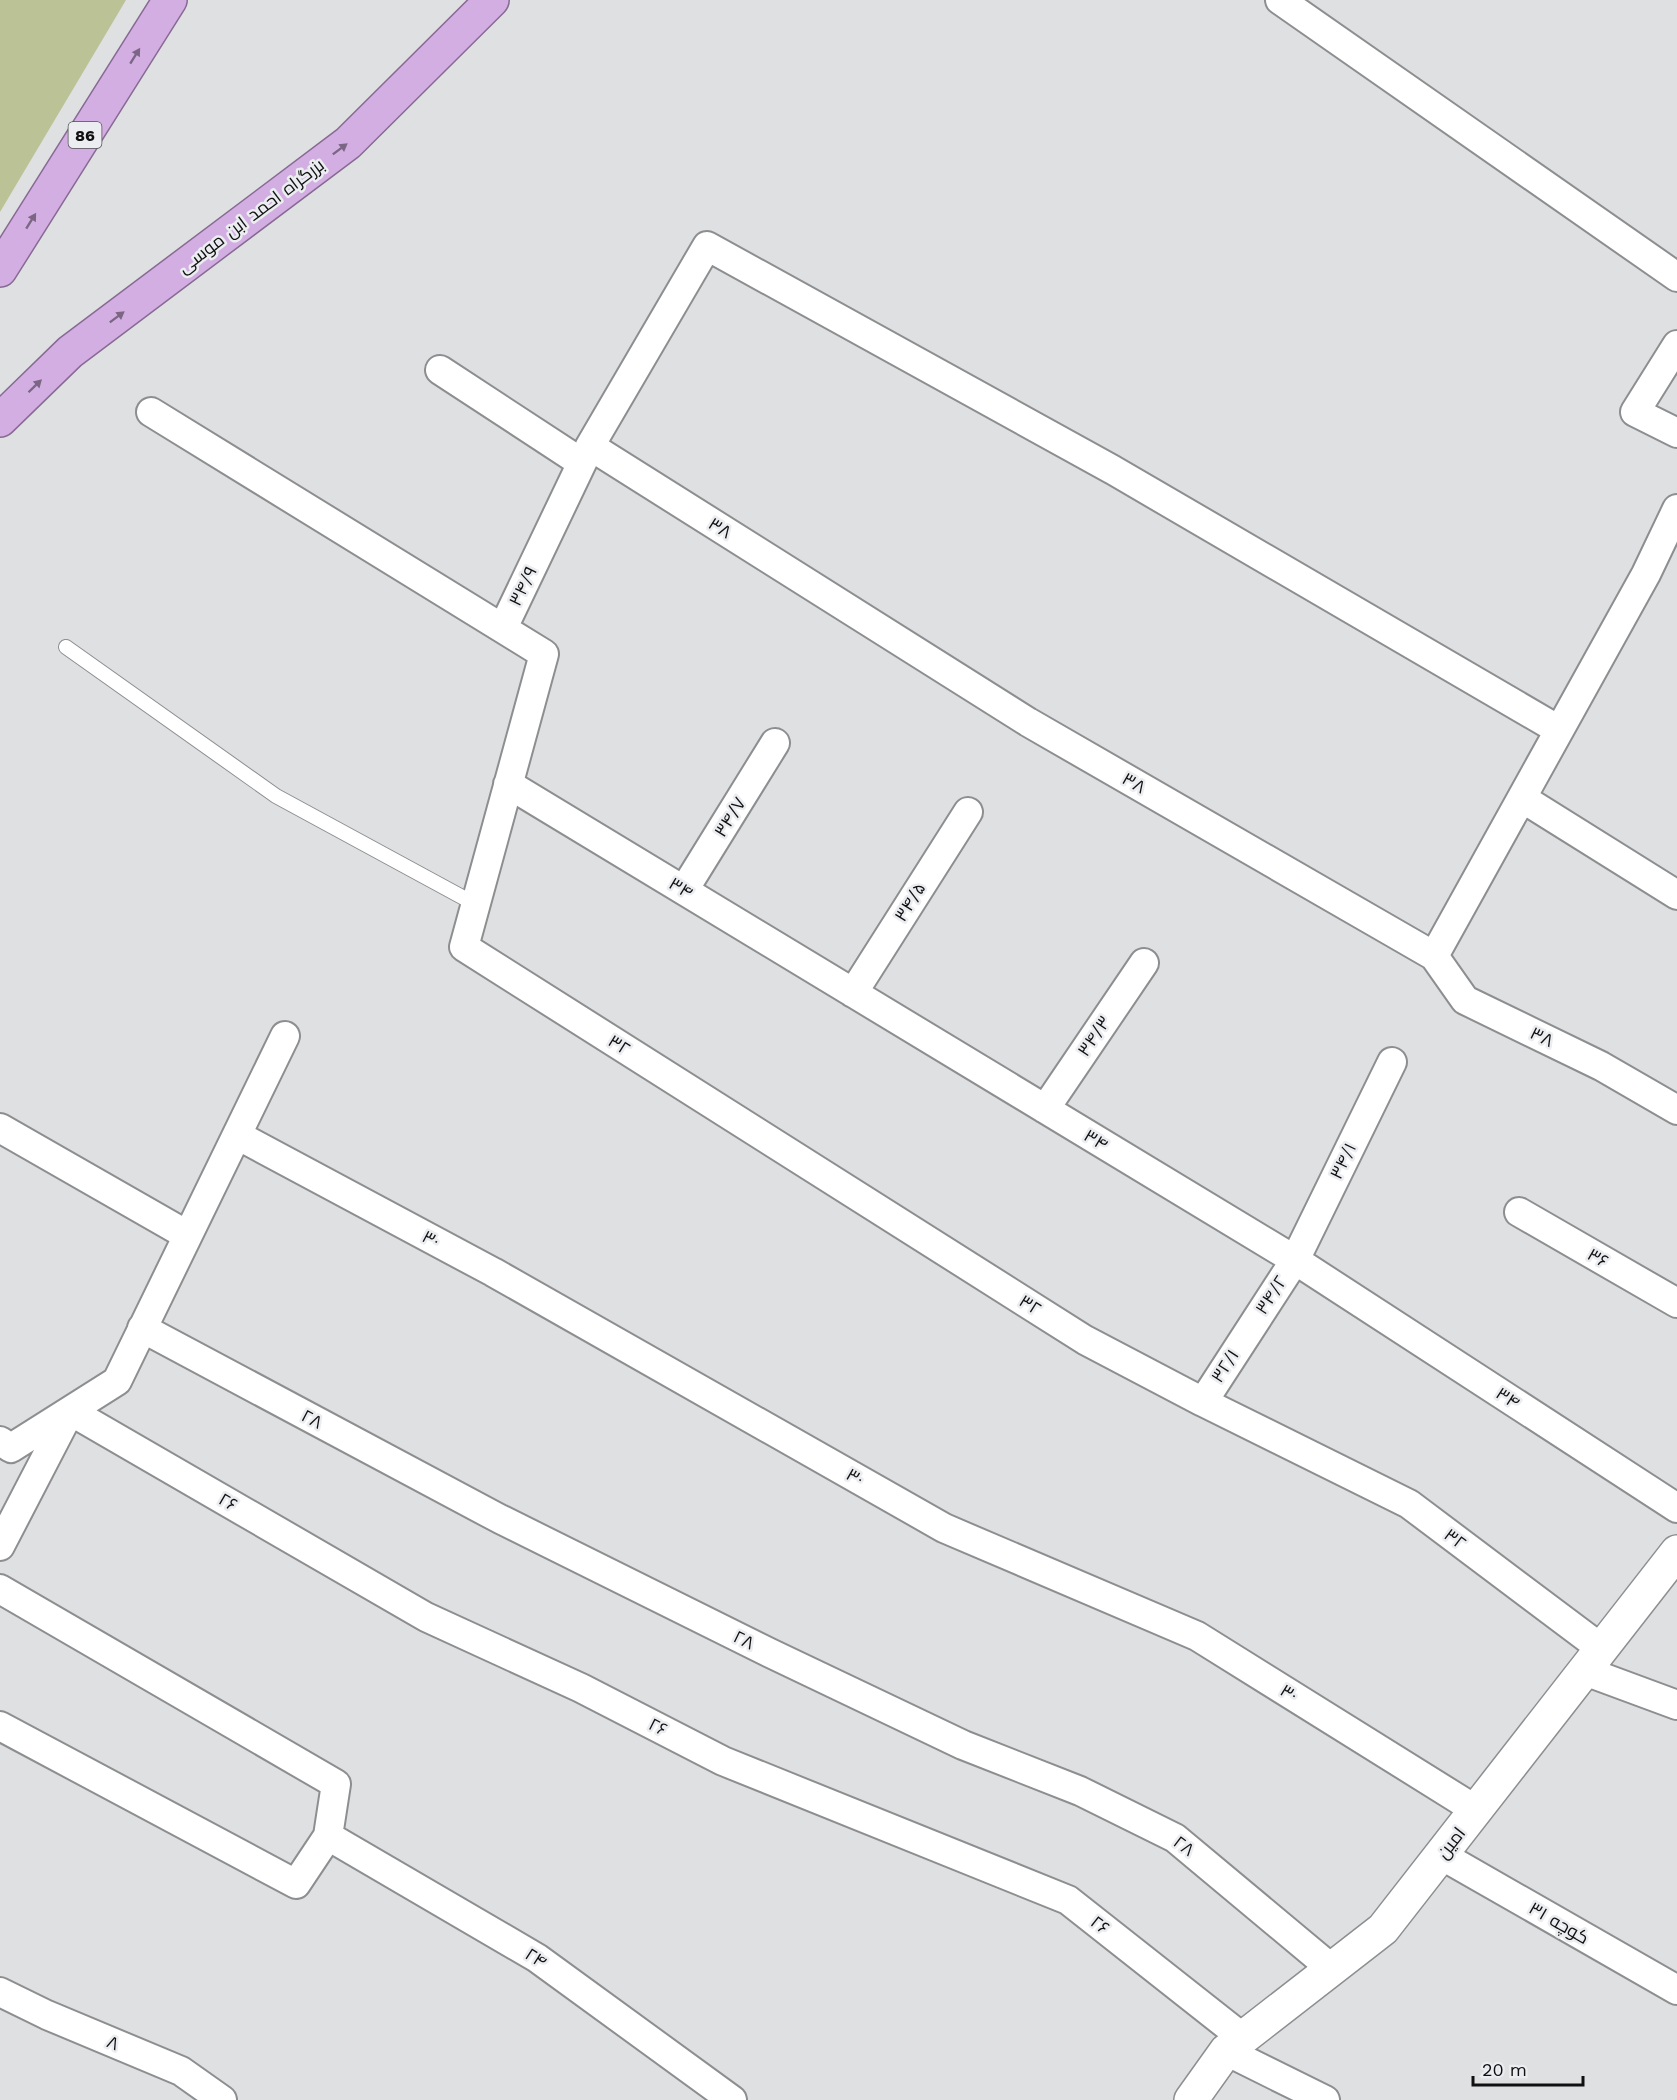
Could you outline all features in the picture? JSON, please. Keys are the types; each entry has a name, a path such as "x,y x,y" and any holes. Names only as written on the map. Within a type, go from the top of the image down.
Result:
{"highway":[{"name":"86","path":"0,270 170,0"},
{"name":"بزرگراه احمد ابن موسی","path":"0,420 70,352 348,143 491,2"}],"street":[{"path":"1280,0 1677,277"},
{"name":"۳۴/۹","path":"503,628 586,455 707,246 1113,470 1559,730"},
{"path":"1677,345 1635,412 1677,433"},
{"name":"۳۸","path":"440,370 586,455 1028,722 1434,956 1465,1000 1601,1066 1677,1110"},
{"path":"151,412 544,654 476,904"},
{"path":"1434,956 1646,574 1677,509"},
{"name":"۳۴/۷","path":"684,890 776,743"},
{"name":"۳۴","path":"508,784 1295,1260 1677,1508"},
{"path":"1522,798 1677,895"},
{"name":"۳۴/۵","path":"853,993 968,812"},
{"name":"۳۲","path":"476,904 464,946 1085,1340 1203,1402 1409,1504 1594,1660 1677,1705"},
{"name":"۳۴/۳","path":"1045,1109 1144,963"},
{"path":"0,1441 11,1448 117,1381 285,1036"},
{"name":"۳۴/۱","path":"1295,1260 1392,1062"},
{"path":"0,1128 187,1235"},
{"name":"۳۰","path":"237,1135 493,1272 944,1528 1197,1636 1476,1810"},
{"name":"۳۶","path":"1520,1212 1677,1304"},
{"name":"۳۴/۲","path":"1248,1331 1295,1260"},
{"name":"۲۸","path":"142,1328 500,1519 770,1653 963,1745 1080,1791 1175,1838 1332,1969"},
{"name":"۳۲/۱","path":"1203,1402 1248,1331"},
{"path":"0,1546 70,1411"},
{"name":"۲۶","path":"70,1411 426,1617 581,1688 723,1761 1068,1900 1235,2045 1325,2100"},
{"name":"امین","path":"1191,2100 1235,2045 1383,1929 1675,1559"},
{"path":"0,1589 336,1784 328,1836 296,1884 0,1726"},
{"name":"۲۴","path":"328,1836 537,1958 732,2100"},
{"name":"کوچه ۳۱","path":"1441,1855 1677,1990"},
{"name":"۸","path":"0,1992 47,2015 181,2071 222,2100"}],"lane":[{"path":"66,647 276,796 476,904"}],"green space":[{"path":"0,0 126,0 0,212"}]}
